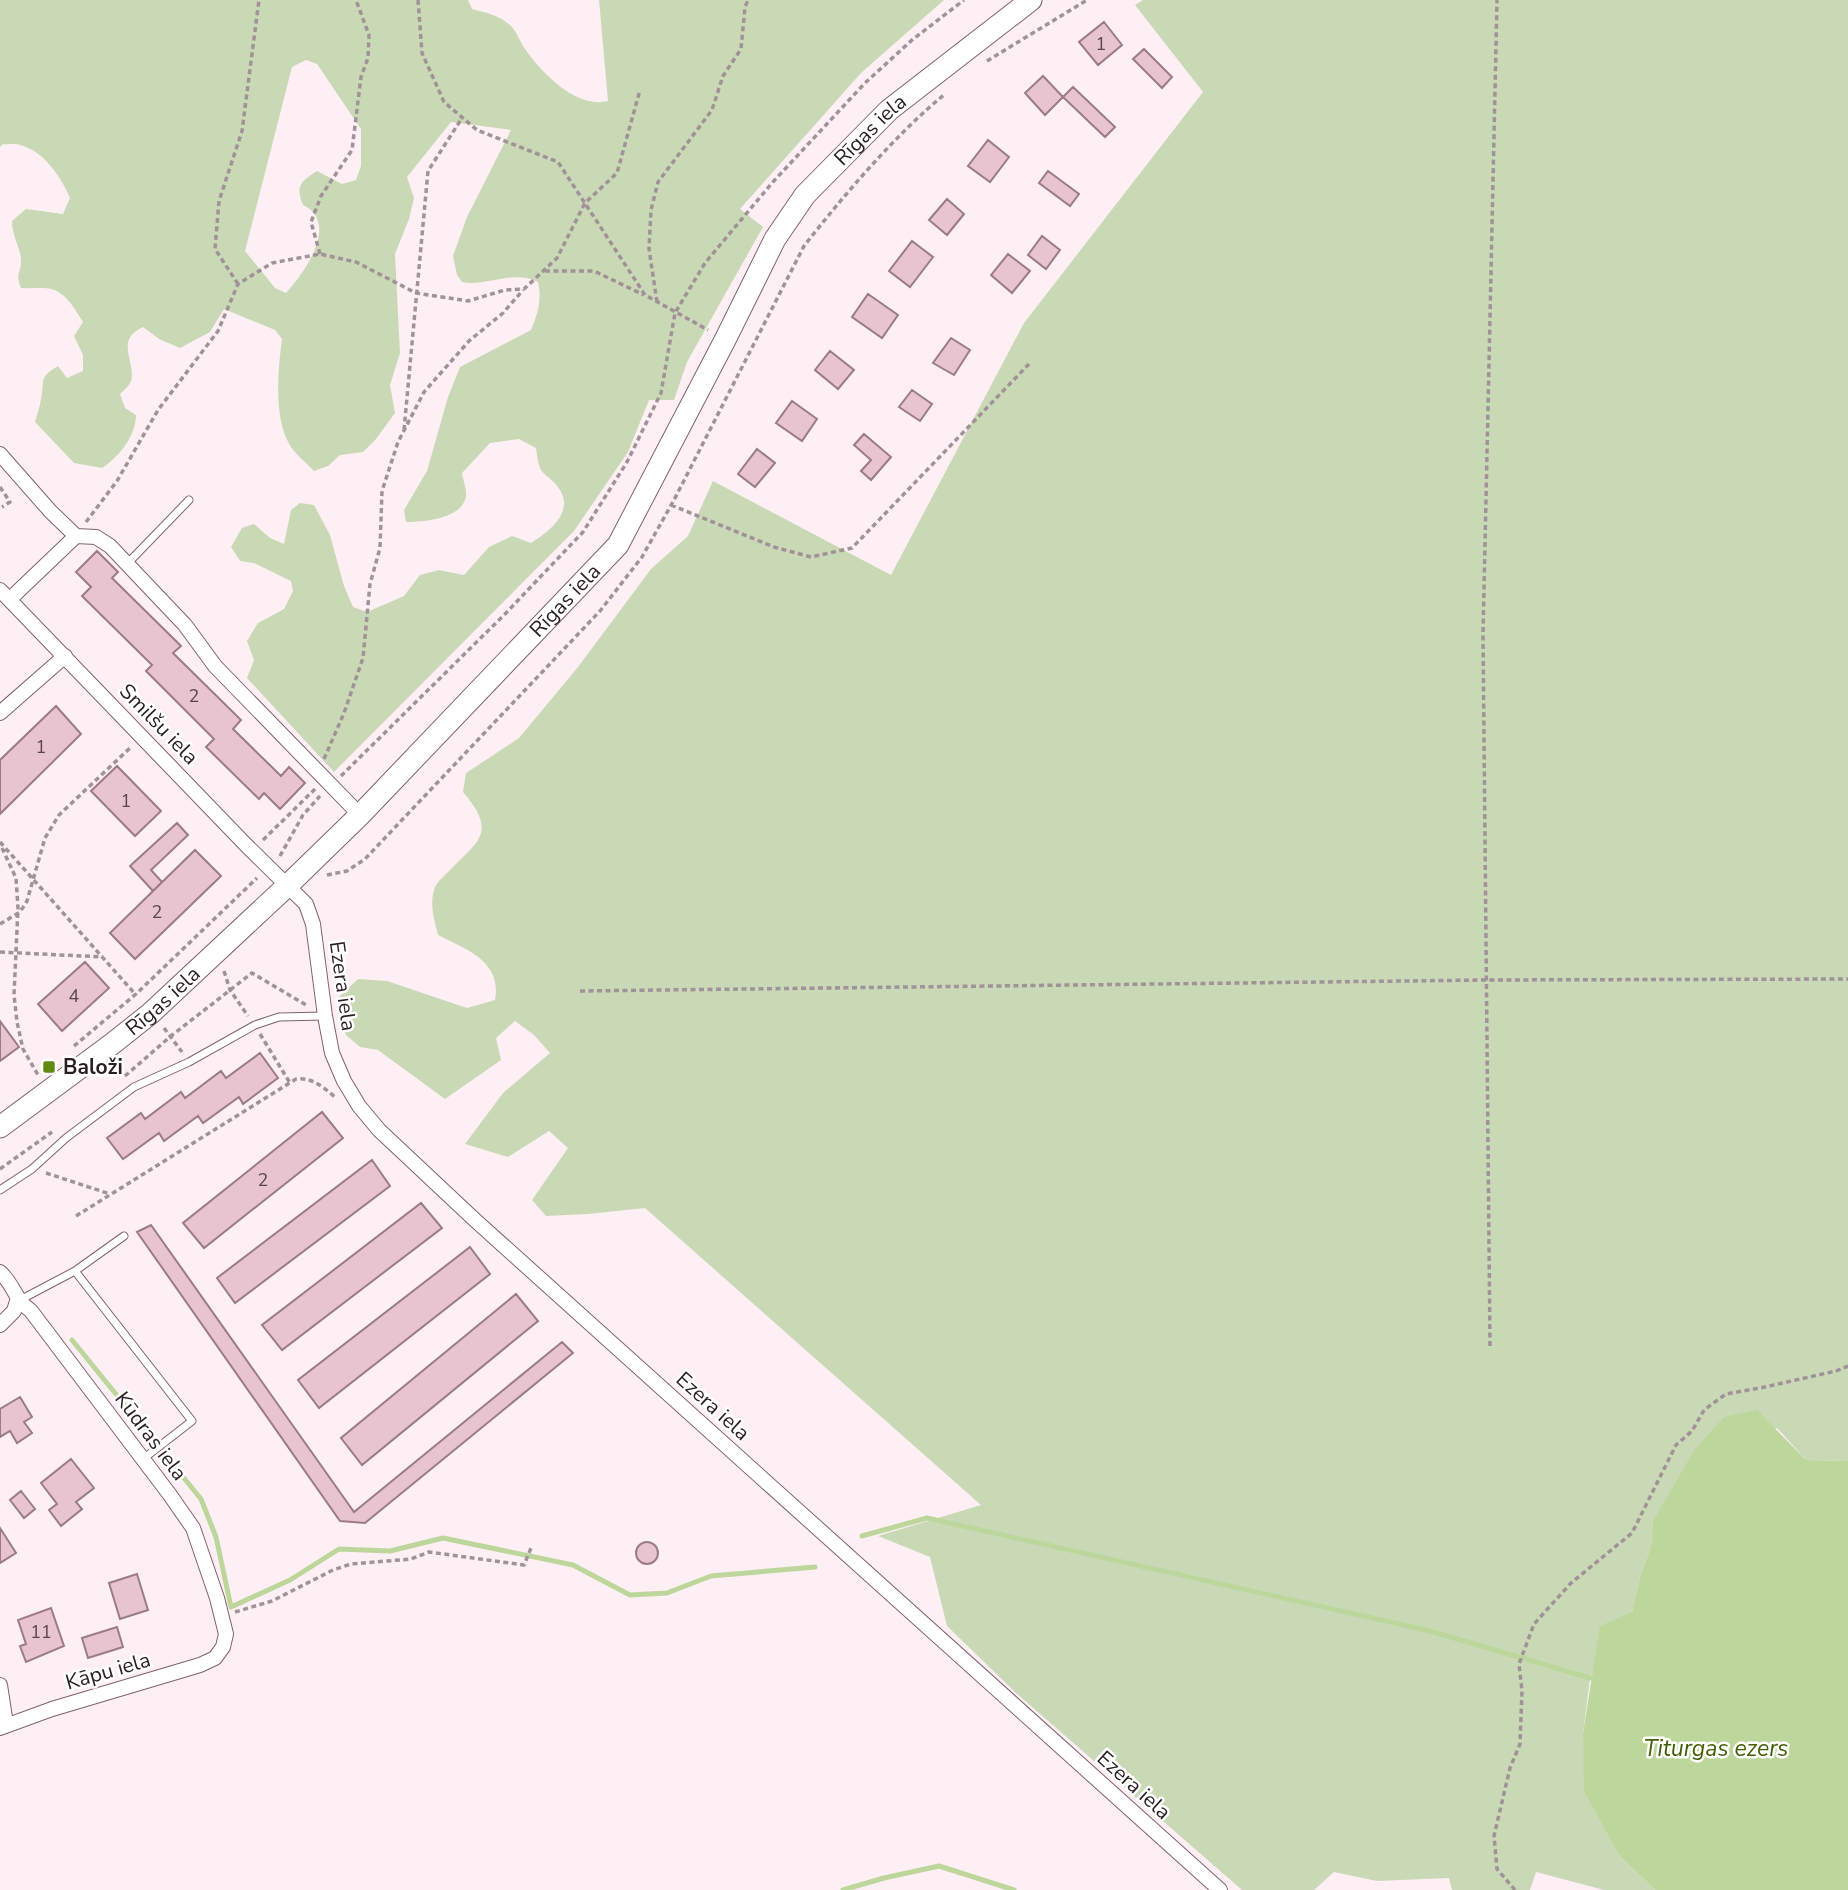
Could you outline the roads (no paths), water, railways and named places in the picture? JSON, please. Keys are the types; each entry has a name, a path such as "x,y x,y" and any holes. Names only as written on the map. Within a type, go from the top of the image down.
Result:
{"main road":[{"name":"Rīgas iela","path":"0,1127 151,1013 286,887 360,815 618,544 775,239 805,195 889,110 1031,0"}],"street":[{"path":"0,454 76,536 96,537 110,546 185,625 215,666 360,815"},
{"path":"5,595 76,536"},
{"name":"Smilšu iela","path":"5,595 286,887"},
{"path":"0,713 65,656"},
{"name":"Ezera iela","path":"286,887 306,904 313,924 332,1053 344,1082 379,1130 485,1229 1220,1890"},
{"name":"Kūdras iela","path":"0,1272 15,1291 17,1301 31,1311 193,1528 222,1616 226,1634 223,1647"},
{"path":"0,1325 14,1311 17,1301"},
{"name":"Kāpu iela","path":"3,1726 200,1665 215,1658 223,1647"},
{"path":"0,1685 3,1726"}],"lane":[{"path":"127,564 189,500"},
{"path":"0,1190 32,1169 66,1138 134,1087 189,1062 255,1025 279,1017 325,1016"},
{"path":"17,1301 75,1272 124,1236"},
{"path":"75,1272 192,1422 142,1459"}],"water":[{"name":"Titurgas ezers","path":"1757,1410 1806,1460 1848,1461 1848,1890 1655,1890 1619,1855 1584,1791 1583,1733 1600,1626 1632,1612 1651,1546 1653,1521 1695,1449 1724,1417"}],"waterway":[{"path":"72,1340 201,1499 216,1537 231,1607 290,1580 339,1549 390,1551 443,1538 573,1565 630,1595 667,1593 711,1576 815,1567"},
{"path":"862,1536 927,1518 1430,1631 1590,1678"},
{"path":"843,1890 939,1866 1014,1890"}],"place":[{"name":"Baloži","path":"49,1067"}]}
